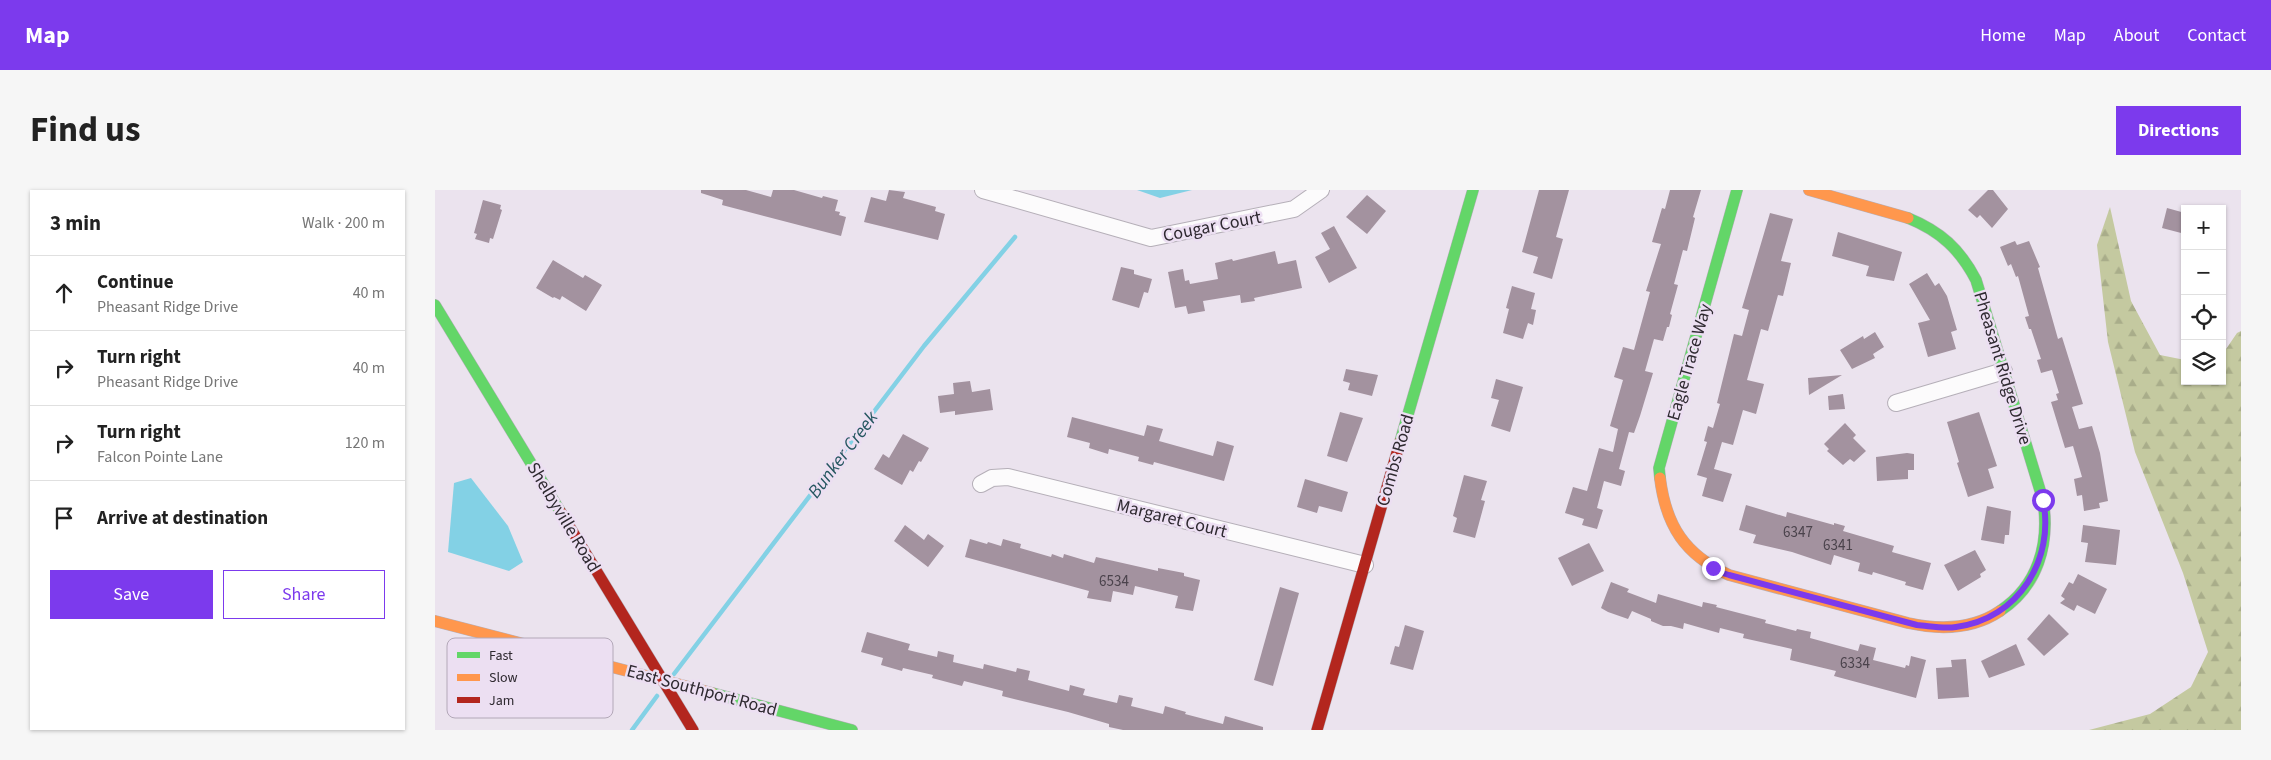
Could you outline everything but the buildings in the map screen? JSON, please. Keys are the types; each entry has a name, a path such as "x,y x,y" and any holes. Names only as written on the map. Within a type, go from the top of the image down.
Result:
{"street":[{"name":"Cougar Court","path":"983,190 1151,238 1294,209 1321,190"},
{"name":"Combs Road","path":"1317,730 1473,190"},
{"name":"Eagle Trace Way","path":"1737,190 1659,468 1666,513 1677,534 1701,560 1716,571 1729,575 1917,625 1950,628 1977,623"},
{"name":"Pheasant Ridge Drive","path":"1809,190 1908,217 1924,224 1943,235 1964,257 1973,274 2043,500 2045,537 2038,565 2023,590 1997,613 1977,623"},
{"name":"Shelbyville Road","path":"435,305 693,730"},
{"path":"1896,403 2003,371"},
{"name":"Margaret Court","path":"981,484 992,478 1008,476 1365,565"},
{"name":"East Southport Road","path":"435,621 500,638"},
{"name":"East Southport Road","path":"613,667 852,730"}],"green space":[{"path":"2110,207 2131,301 2160,355 2181,359 2181,385 2226,385 2226,349 2237,333 2241,331 2241,730 2089,730 2150,714 2191,687 2208,652 2183,573 2135,452 2108,342 2097,245"}],"water":[{"path":"1137,190 1192,190 1160,198"},
{"path":"471,478 508,526 523,562 509,571 448,552 454,483"}],"waterway":[{"name":"Bunker Creek","path":"674,674 924,346 1015,237"},
{"name":"Bunker Creek","path":"632,730 657,696"}],"traffic: fast":[{"path":"1400,442 1473,190"},
{"path":"1660,478 1659,468 1737,190"},
{"path":"1908,218 1930,229 1948,242 1963,259 1976,280 2043,500 2045,532 2038,563 2024,589 2000,611"},
{"path":"435,305 560,511"},
{"path":"712,693 852,730"}],"traffic: slow":[{"path":"1809,190 1908,218"},
{"path":"1660,478 1667,511 1680,537 1701,558 1729,575 1908,623 1932,627 1967,625 1978,622 2000,611"},
{"path":"435,621 500,638"},
{"path":"613,667 712,693"}],"traffic: jam":[{"path":"1317,730 1400,442"},
{"path":"560,511 693,730"}],"route":[{"path":"1713,568 1716,571 1729,575 1917,625 1943,628 1964,626 1977,623 1997,613 2019,595 2032,577 2043,550 2045,537 2046,523 2043,500"}]}
